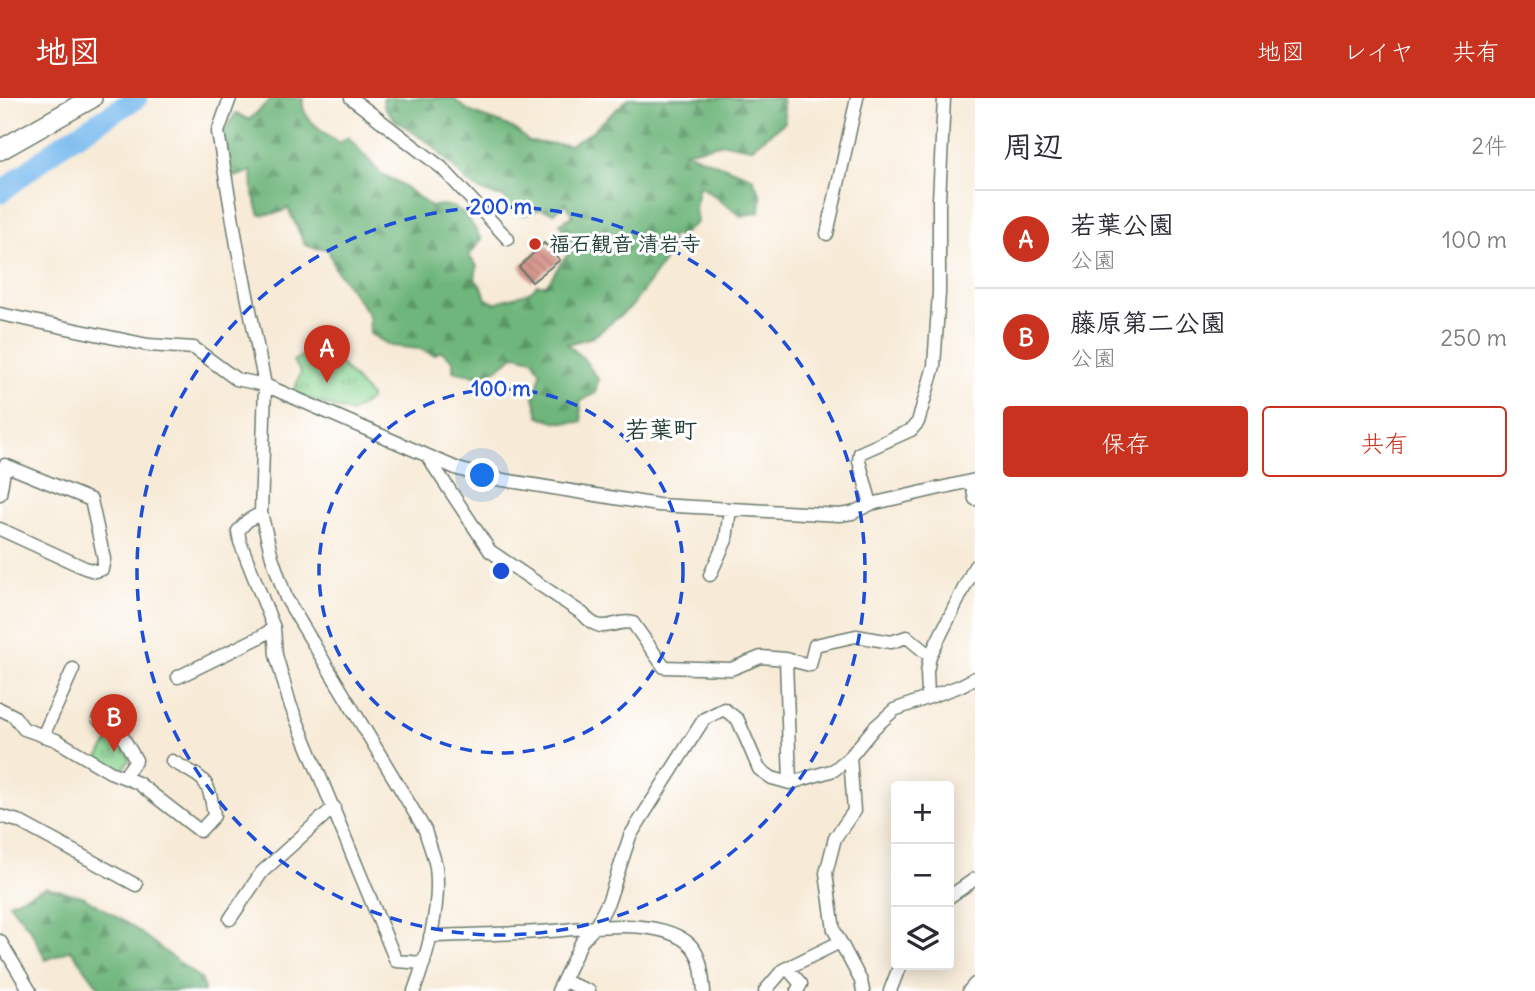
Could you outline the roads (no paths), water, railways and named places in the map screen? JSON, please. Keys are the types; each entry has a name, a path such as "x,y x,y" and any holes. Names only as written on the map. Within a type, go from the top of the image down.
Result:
{"highway":[{"path":"0,150 92,98"}],"street":[{"path":"230,98 218,132 265,385 261,513 286,598 425,830 436,866 437,899 424,963 414,991"},
{"path":"351,98 442,168 508,239"},
{"path":"827,234 857,98"},
{"path":"871,504 859,461 860,453 911,430 918,422 934,366 940,293 939,200 944,98"},
{"path":"0,314 148,345 194,348 236,379 265,385 458,469 491,478 658,505 840,515 852,513 871,504 973,480 975,499"},
{"path":"427,456 489,551 583,614 589,622 608,628 626,621 633,623 664,667 731,669 761,657 810,665 816,645 856,636 891,642 907,638 930,656"},
{"path":"0,494 2,464 91,500 104,559 102,569 95,571 85,568 0,529"},
{"path":"710,575 726,540 730,509"},
{"path":"261,513 247,521 238,531 274,628 276,655 290,704 396,961 424,963"},
{"path":"928,696 930,656 975,566"},
{"path":"178,677 274,628"},
{"path":"786,659 790,783"},
{"path":"43,736 73,669"},
{"path":"589,991 560,986 582,941 596,926 609,901 630,836 704,719 724,709 738,720 759,769 772,778 790,783 834,770 850,757 874,728 894,710 975,678"},
{"path":"0,709 14,716 24,729 56,740 91,762 138,783 200,831 214,816 211,790 205,780 172,761"},
{"path":"98,719 118,729 135,760 124,777"},
{"path":"850,757 854,811 835,838 826,873 834,930 861,981 863,991"},
{"path":"230,919 262,872 334,807"},
{"path":"0,816 18,821 136,886"},
{"path":"954,894 975,879"},
{"path":"430,936 542,932 596,926 654,930 689,943 701,961 704,991"},
{"path":"0,941 30,991"},
{"path":"765,991 787,968 840,942"},
{"path":"787,968 801,984 797,991"},
{"path":"890,991 898,970"},
{"path":"969,991 975,984"}],"waterway":[{"path":"0,193 61,145 137,98"}],"place":[{"name":"福石観音 清岩寺","path":"535,244"},
{"name":"若葉公園","path":"327,383"},
{"name":"藤原第二公園","path":"114,752"}],"district":[{"name":"若葉町","path":"661,430"}]}
